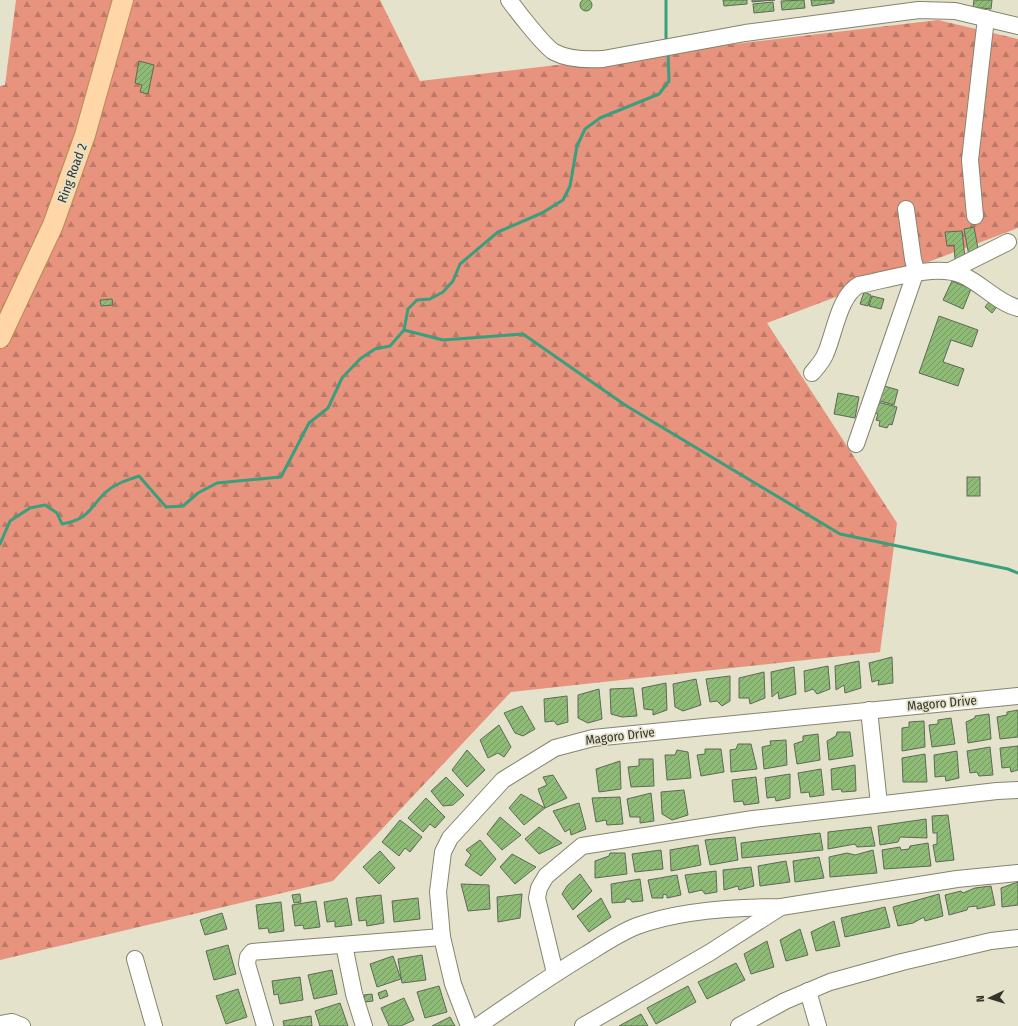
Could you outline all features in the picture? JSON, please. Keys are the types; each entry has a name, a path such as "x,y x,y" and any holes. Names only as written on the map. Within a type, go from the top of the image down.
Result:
{"main road":[{"name":"Ring Road 2","path":"0,338 53,225 85,135 123,0"}],"street":[{"path":"509,0 554,51 567,56 587,60 603,59 752,32 919,10 955,11 1018,26"},
{"path":"975,216 970,160 986,18"},
{"path":"856,444 916,272 906,209"},
{"path":"950,271 1008,242"},
{"path":"812,373 826,354 846,298 852,288 916,272 950,271 962,275 1018,308"},
{"name":"Magoro Drive","path":"469,1026 453,984 442,937 438,892 443,852 450,838 503,780 556,748 593,738 1018,696"},
{"path":"869,710 879,804"},
{"path":"555,973 537,898 538,893 546,876 582,846 753,819 879,804 1018,790"},
{"path":"478,1026 555,973 620,934 657,920 682,914 757,907 781,907 957,879 1018,872"},
{"path":"583,1026 709,954 781,907"},
{"path":"265,1026 247,964 248,957 252,952 258,950 442,937"},
{"path":"739,1026 808,991 830,982 902,962 990,942 1018,938"},
{"path":"344,945 354,994 364,1026"},
{"path":"135,959 154,1026"},
{"path":"808,991 818,1026"},
{"path":"0,1024 12,1022 22,1026"}],"green space":[{"path":"16,0 380,0 420,81 938,20 1018,39 1018,228 767,323 897,523 880,652 511,692 333,881 0,960 0,86 5,85"}],"building":[{"path":"586,-1 590,1 592,5 590,9 586,11 582,9 580,5 582,1"},
{"path":"723,0 747,0 747,4 724,6"},
{"path":"752,0 775,0 752,2"},
{"path":"804,0 805,8 782,10 781,1"},
{"path":"811,0 834,0 834,3 812,6"},
{"path":"974,0 992,0 991,9 973,7"},
{"path":"773,2 774,11 754,13 753,4"},
{"path":"139,61 154,65 148,94 140,92 142,85 135,83"},
{"path":"974,227 979,254 969,256 964,229"},
{"path":"962,231 965,258 955,259 954,245 947,246 945,232"},
{"path":"952,281 971,289 963,309 943,300"},
{"path":"864,292 871,295 868,306 860,304"},
{"path":"872,296 884,299 881,309 869,306"},
{"path":"992,298 999,304 992,313 985,307"},
{"path":"112,299 113,305 101,306 100,300"},
{"path":"939,316 978,330 972,347 951,340 943,362 964,369 958,386 919,373"},
{"path":"881,385 898,390 894,405 877,400"},
{"path":"838,393 859,397 855,418 834,414"},
{"path":"878,402 897,407 892,425 889,424 887,428 879,426 880,421 876,420 878,414 874,413"},
{"path":"967,477 980,477 980,496 967,496"},
{"path":"892,657 893,683 878,685 879,680 872,682 869,663"},
{"path":"859,661 861,688 845,693 844,685 836,690 835,666"},
{"path":"828,666 830,689 817,694 813,689 805,692 804,671"},
{"path":"794,667 796,694 779,699 778,692 772,697 771,672"},
{"path":"764,672 765,698 750,704 749,698 739,698 739,678"},
{"path":"730,676 730,701 722,706 717,701 710,702 706,679"},
{"path":"696,679 701,705 683,711 675,707 673,684"},
{"path":"666,683 667,710 653,715 653,710 644,709 642,688"},
{"path":"633,688 637,716 622,717 611,714 610,689"},
{"path":"599,689 602,719 588,723 578,718 578,695"},
{"path":"567,696 568,722 557,725 554,721 545,722 544,699"},
{"path":"522,706 535,729 523,736 515,733 504,713"},
{"path":"1018,710 1018,737 1000,739 997,717 1007,715 1007,712"},
{"path":"989,714 991,739 968,743 966,722 975,718 975,716"},
{"path":"951,718 955,744 932,747 929,725 938,724 938,720"},
{"path":"924,721 925,747 902,751 902,728 909,727 909,722"},
{"path":"499,725 511,747 504,757 498,753 488,758 480,740"},
{"path":"837,732 850,732 853,756 829,760 827,741 836,736"},
{"path":"818,734 820,760 797,764 794,744 803,741 803,736"},
{"path":"786,740 787,765 764,769 762,747 771,745 770,741"},
{"path":"738,744 751,744 757,769 731,772 730,750 736,749"},
{"path":"1018,746 1018,770 1011,772 1010,767 1002,768 1000,748"},
{"path":"990,747 993,775 979,776 977,772 970,773 967,751"},
{"path":"705,749 721,749 724,772 701,776 697,755 705,754"},
{"path":"467,750 485,770 467,787 452,770"},
{"path":"677,750 688,752 691,778 667,780 665,755 675,755"},
{"path":"957,751 959,778 946,781 945,776 935,777 934,755"},
{"path":"925,754 927,782 903,782 902,758"},
{"path":"639,759 653,759 654,786 631,787 628,767 639,766"},
{"path":"620,761 621,789 599,792 596,769"},
{"path":"855,765 856,791 842,792 841,789 832,790 831,769"},
{"path":"821,769 824,795 810,797 809,792 801,793 798,773"},
{"path":"790,774 790,798 776,801 775,797 767,798 765,778"},
{"path":"553,775 567,798 545,808 538,789 547,785 543,777"},
{"path":"446,777 464,795 453,805 443,806 431,791"},
{"path":"756,777 759,803 744,805 743,801 734,802 732,780"},
{"path":"684,790 688,815 672,820 662,814 661,792"},
{"path":"651,793 654,821 640,823 640,817 630,817 627,799"},
{"path":"521,794 545,808 524,825 509,808"},
{"path":"620,797 623,824 607,825 606,820 596,822 592,798"},
{"path":"426,798 445,817 435,828 430,824 423,832 408,818"},
{"path":"579,803 586,829 571,835 570,829 565,832 553,811"},
{"path":"948,815 954,860 936,862 933,845 937,844 937,833 933,833 932,816"},
{"path":"500,817 521,835 502,850 487,834"},
{"path":"926,819 927,838 900,837 898,842 880,845 878,826"},
{"path":"400,820 422,837 410,852 405,848 399,856 382,842"},
{"path":"539,827 562,843 539,854 525,839"},
{"path":"871,827 875,846 857,847 855,844 828,849 828,832"},
{"path":"820,833 823,850 742,858 741,843"},
{"path":"735,837 738,860 710,865 705,840"},
{"path":"480,840 496,859 481,876 465,865 471,855 466,850"},
{"path":"928,843 931,866 884,869 882,850 900,847 901,850 909,849 910,846"},
{"path":"698,845 701,865 671,871 670,850"},
{"path":"661,850 663,869 635,872 632,854"},
{"path":"873,850 877,873 830,877 829,857 847,853 855,855"},
{"path":"380,851 395,868 379,884 363,867"},
{"path":"610,853 625,853 627,874 595,878 595,861 609,856"},
{"path":"512,854 536,867 515,884 500,867"},
{"path":"819,857 824,878 795,882 793,861"},
{"path":"786,861 790,882 760,886 758,866"},
{"path":"751,867 754,886 739,890 738,886 724,890 723,870"},
{"path":"716,871 717,892 705,894 702,890 689,893 685,875"},
{"path":"580,874 592,891 573,910 562,894 567,886"},
{"path":"677,875 681,895 667,898 667,895 663,894 663,898 652,898 648,880"},
{"path":"640,879 643,901 632,902 630,899 626,899 625,902 612,903 611,884"},
{"path":"1018,882 1018,905 1002,907 1001,888"},
{"path":"461,884 489,885 490,909 468,911"},
{"path":"991,886 995,905 977,909 977,906 968,907 967,910 949,915 945,895 961,891 963,893 975,888"},
{"path":"300,894 301,902 294,903 292,895"},
{"path":"522,894 520,918 498,922 497,897"},
{"path":"939,894 943,916 925,921 924,917 913,923 898,926 893,907"},
{"path":"381,895 384,923 367,926 366,920 359,921 356,898"},
{"path":"347,898 352,925 335,927 335,921 327,922 324,902"},
{"path":"418,898 420,919 394,922 392,901"},
{"path":"601,898 611,917 589,932 577,916"},
{"path":"316,901 320,927 304,929 303,925 295,926 292,905"},
{"path":"281,902 284,931 269,933 268,928 259,929 256,905"},
{"path":"885,907 890,927 845,937 841,918"},
{"path":"222,913 227,929 205,935 200,920"},
{"path":"834,921 840,946 816,951 811,932"},
{"path":"800,929 808,955 786,961 780,940"},
{"path":"767,941 774,967 751,974 744,954"},
{"path":"228,945 236,974 214,980 206,951"},
{"path":"422,955 426,980 402,983 398,959"},
{"path":"393,956 401,979 377,987 370,964"},
{"path":"736,963 745,980 707,999 698,982"},
{"path":"332,970 337,994 314,999 308,975"},
{"path":"300,977 303,1000 280,1004 278,994 274,995 272,981"},
{"path":"439,986 447,1012 425,1018 417,992"},
{"path":"688,986 696,1002 656,1024 647,1008"},
{"path":"238,989 247,1017 226,1024 216,996"},
{"path":"386,990 388,996 380,999 378,993"},
{"path":"372,994 373,1001 365,1002 364,995"},
{"path":"404,998 414,1020 401,1026 389,1026 381,1008"},
{"path":"340,1003 348,1026 320,1026 315,1011"},
{"path":"641,1014 648,1026 619,1026"},
{"path":"311,1016 312,1026 284,1026 283,1021"},
{"path":"450,1017 455,1026 432,1026"}],"waterway":[{"path":"666,0 666,42"},
{"path":"0,544 10,521 30,508 45,505 57,513 62,524 71,522 88,512 110,489 121,482 139,476 166,507 183,506 198,493 217,483 281,477 309,423 328,408 342,378 360,359 375,349 390,346 404,330 408,309 417,300 430,299 443,292 453,281 460,264 498,232 542,213 563,200 570,186 577,146 585,129 600,118 659,94 669,81 668,52"},
{"path":"404,330 443,340 523,334 625,405 840,534 1008,569 1018,573"}]}
